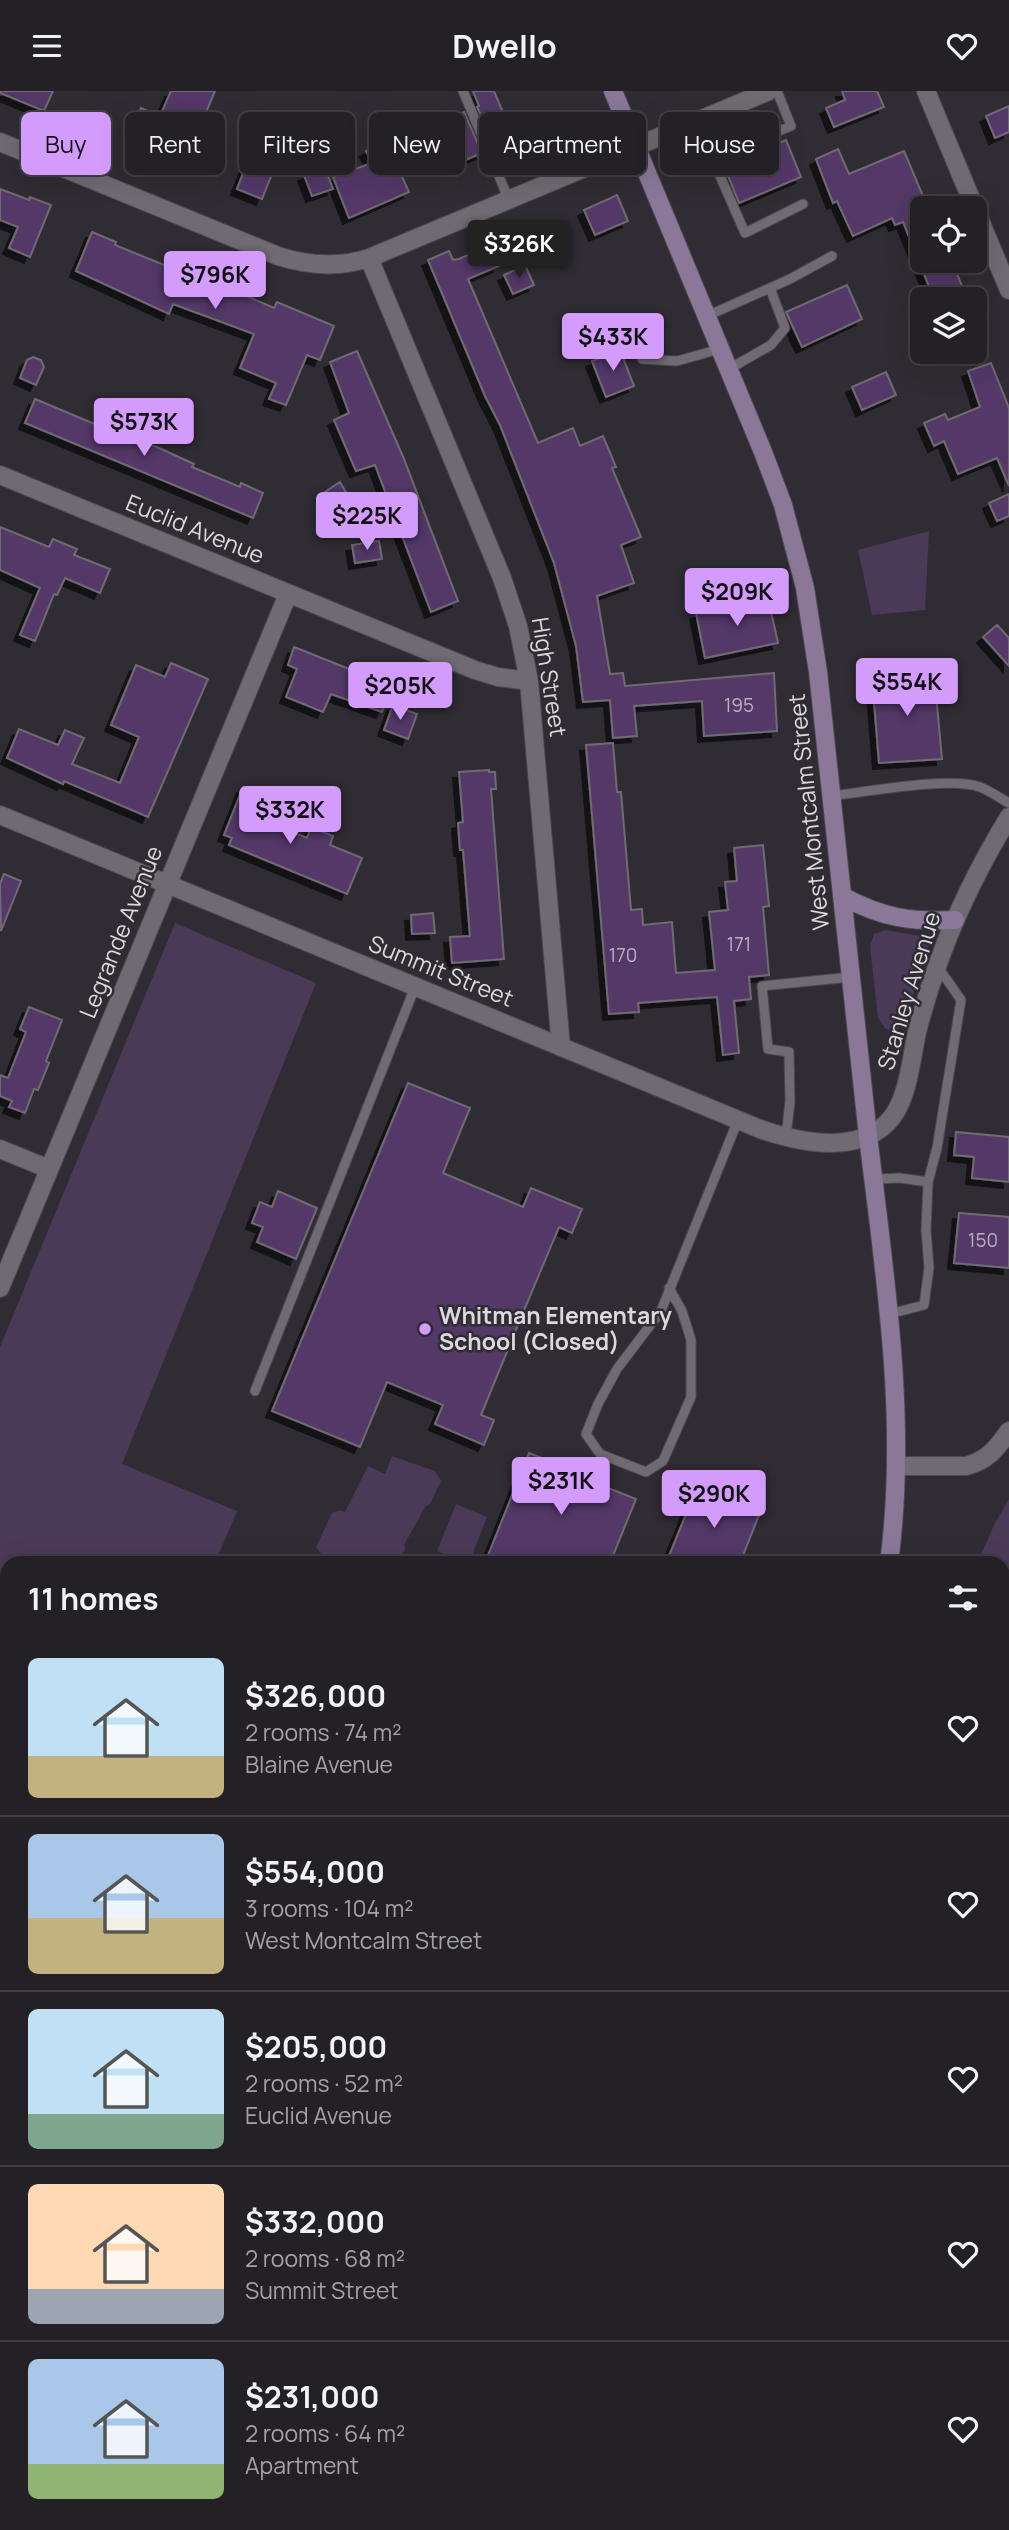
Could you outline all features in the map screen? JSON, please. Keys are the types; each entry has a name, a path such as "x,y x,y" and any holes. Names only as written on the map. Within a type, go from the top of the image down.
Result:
{"main road":[{"name":"West Montcalm Street","path":"612,91 621,112"},
{"name":"West Montcalm Street","path":"646,170 779,494 805,588 817,663 889,1314 896,1423 890,1556"},
{"path":"842,897 866,909 900,919 955,920"}],"street":[{"path":"712,112 740,97 769,91"},
{"path":"926,91 1009,290"},
{"path":"0,142 292,261 314,265 338,265 369,258 567,175"},
{"name":"High Street","path":"369,258 511,602 525,653 561,1047"},
{"name":"Euclid Avenue","path":"0,475 475,670 498,677 529,681"},
{"name":"Legrande Avenue","path":"0,1288 288,594"},
{"name":"Summit Street","path":"0,815 738,1120 786,1137 842,1142 868,1136"},
{"name":"Stanley Avenue","path":"868,1136 888,1122 902,1100 918,1027 937,965 955,920 1009,817"},
{"path":"0,1149 49,1169"},
{"path":"896,1466 975,1464 990,1455 1009,1431"}],"lane":[{"path":"463,91 509,199"},
{"path":"777,91 791,126 779,131"},
{"path":"719,175 745,233 803,204"},
{"path":"707,316 832,256"},
{"path":"729,369 771,345 785,328 770,288"},
{"path":"642,359 677,361 720,349"},
{"path":"831,796 930,785 965,784 981,787 1009,803"},
{"path":"889,1314 923,1305 929,1268 926,1230 928,1182 937,1148 961,1000 937,965"},
{"path":"786,1137 789,1052 768,1049 762,986 851,977"},
{"path":"255,1391 415,987"},
{"path":"669,1288 682,1311 691,1340 691,1398 663,1461 646,1472 600,1454 586,1434 617,1369 661,1311 669,1288 738,1120"},
{"path":"874,1179 900,1178 928,1182"}],"shaded area":[{"path":"929,531 925,610 872,615 858,550"},
{"path":"175,923 316,983 122,1464 237,1511 218,1556 0,1556 0,1347"},
{"path":"886,930 920,936 928,946 905,1021 894,1030 885,1028 878,1018 870,946 874,934"},
{"path":"392,1456 435,1471 441,1481 404,1545 402,1556 323,1555 316,1547 332,1513 340,1510 345,1512 368,1466 385,1474"},
{"path":"1009,1499 1009,1556 980,1556"},
{"path":"456,1504 487,1517 472,1556 450,1556 437,1551"}],"building":[{"path":"0,91 53,91 44,111"},
{"path":"171,91 215,91 206,112 162,112"},
{"path":"473,91 494,91 503,112 479,112"},
{"path":"842,91 877,91 884,107 834,127 826,108 845,100"},
{"path":"1009,106 1009,132 995,138 986,116"},
{"path":"465,114 479,146 479,154 465,160"},
{"path":"786,140 801,177 739,203 728,175 779,175 779,143"},
{"path":"838,149 849,174 904,151 923,196 910,196 910,239 903,222 895,225 892,218 853,236 837,201 833,203 816,159"},
{"path":"369,164 369,175 401,175 409,192 349,218 333,177 355,175 355,169"},
{"path":"242,175 272,175 262,199 237,189"},
{"path":"304,175 328,175 333,189 312,196"},
{"path":"0,189 51,205 30,257 9,248 18,227 0,220"},
{"path":"617,195 628,221 595,235 584,210"},
{"path":"92,232 116,242 115,245 201,280 203,277 274,308 277,302 334,326 320,360 307,355 286,405 269,399 276,383 240,368 254,334 173,304 169,314 76,271"},
{"path":"490,245 499,266 468,279 538,443 573,428 580,446 603,436 616,467 612,468 641,537 621,545 634,583 597,596 610,674 623,673 625,686 774,673 777,731 704,736 702,701 634,706 637,736 613,738 610,700 583,702 576,646 554,563 500,425 485,396 428,260 449,251 453,260 459,259"},
{"path":"525,265 534,285 513,294 504,275"},
{"path":"924,273 957,273 962,287 929,287"},
{"path":"847,285 862,319 802,347 786,312"},
{"path":"620,350 634,386 606,397 592,361"},
{"path":"357,351 404,459 458,601 431,612 375,465 356,471 334,420 349,413 330,362"},
{"path":"33,357 41,360 44,367 36,385 20,378 27,360"},
{"path":"991,363 1009,408 1009,486 997,458 958,474 944,441 934,446 924,423 945,414 948,420 980,407 968,371"},
{"path":"886,372 896,395 862,410 852,387"},
{"path":"35,399 135,441 136,439 159,448 194,464 192,467 240,487 241,483 263,493 253,518 25,423"},
{"path":"340,482 348,496 331,508 322,494"},
{"path":"1009,494 1009,516 997,521 989,503"},
{"path":"0,527 49,547 53,539 77,549 74,555 110,569 100,593 65,578 57,595 54,594 35,641 20,635 40,588 0,570"},
{"path":"379,541 382,559 355,563 352,545"},
{"path":"768,598 778,643 705,658 696,613"},
{"path":"997,625 1009,638 1009,666 983,637"},
{"path":"294,647 392,686 382,712 331,694 323,712 286,697 297,669 288,665"},
{"path":"171,663 208,679 148,817 64,781 63,784 7,758 19,729 58,745 65,730 84,738 72,764 120,783 139,737 111,725 136,665 165,677"},
{"path":"934,672 942,759 879,763 872,677"},
{"path":"393,705 417,714 408,739 384,730"},
{"path":"613,743 617,792 621,792 631,910 642,909 643,925 672,922 676,973 715,970 709,912 728,910 725,882 737,881 734,848 763,845 769,906 763,907 769,975 749,977 751,999 734,1001 739,1053 723,1055 717,997 638,1003 639,1012 609,1014 586,745"},
{"path":"459,772 495,772 496,789 491,789 504,959 452,963 450,937 470,936 463,850 460,850 458,823 463,822"},
{"path":"243,787 265,796 256,818 307,838 311,827 333,836 330,845 362,858 347,894 229,845 232,838 224,835"},
{"path":"4,874 21,881 1,931 0,884"},
{"path":"433,913 435,933 412,934 411,915"},
{"path":"29,1007 62,1020 46,1061 49,1063 38,1090 34,1089 25,1113 9,1107 12,1101 0,1096 0,1075 8,1078 26,1032 20,1029"},
{"path":"408,1083 470,1108 443,1173 523,1207 531,1188 582,1209 572,1233 559,1227 520,1320 481,1415 494,1420 484,1445 435,1424 443,1405 387,1382 360,1447 272,1411"},
{"path":"956,1132 1009,1137 1009,1182 972,1178 974,1157 954,1155"},
{"path":"278,1191 317,1208 296,1259 257,1242 263,1227 252,1223 260,1202 272,1207"},
{"path":"959,1213 1009,1217 1009,1268 954,1263"},
{"path":"529,1453 577,1472 582,1460 609,1471 603,1486 636,1499 613,1556 488,1556"},
{"path":"698,1485 761,1510 743,1556 669,1556"}],"place":[{"name":"Whitman Elementary School (Closed)","path":"425,1329"}]}
